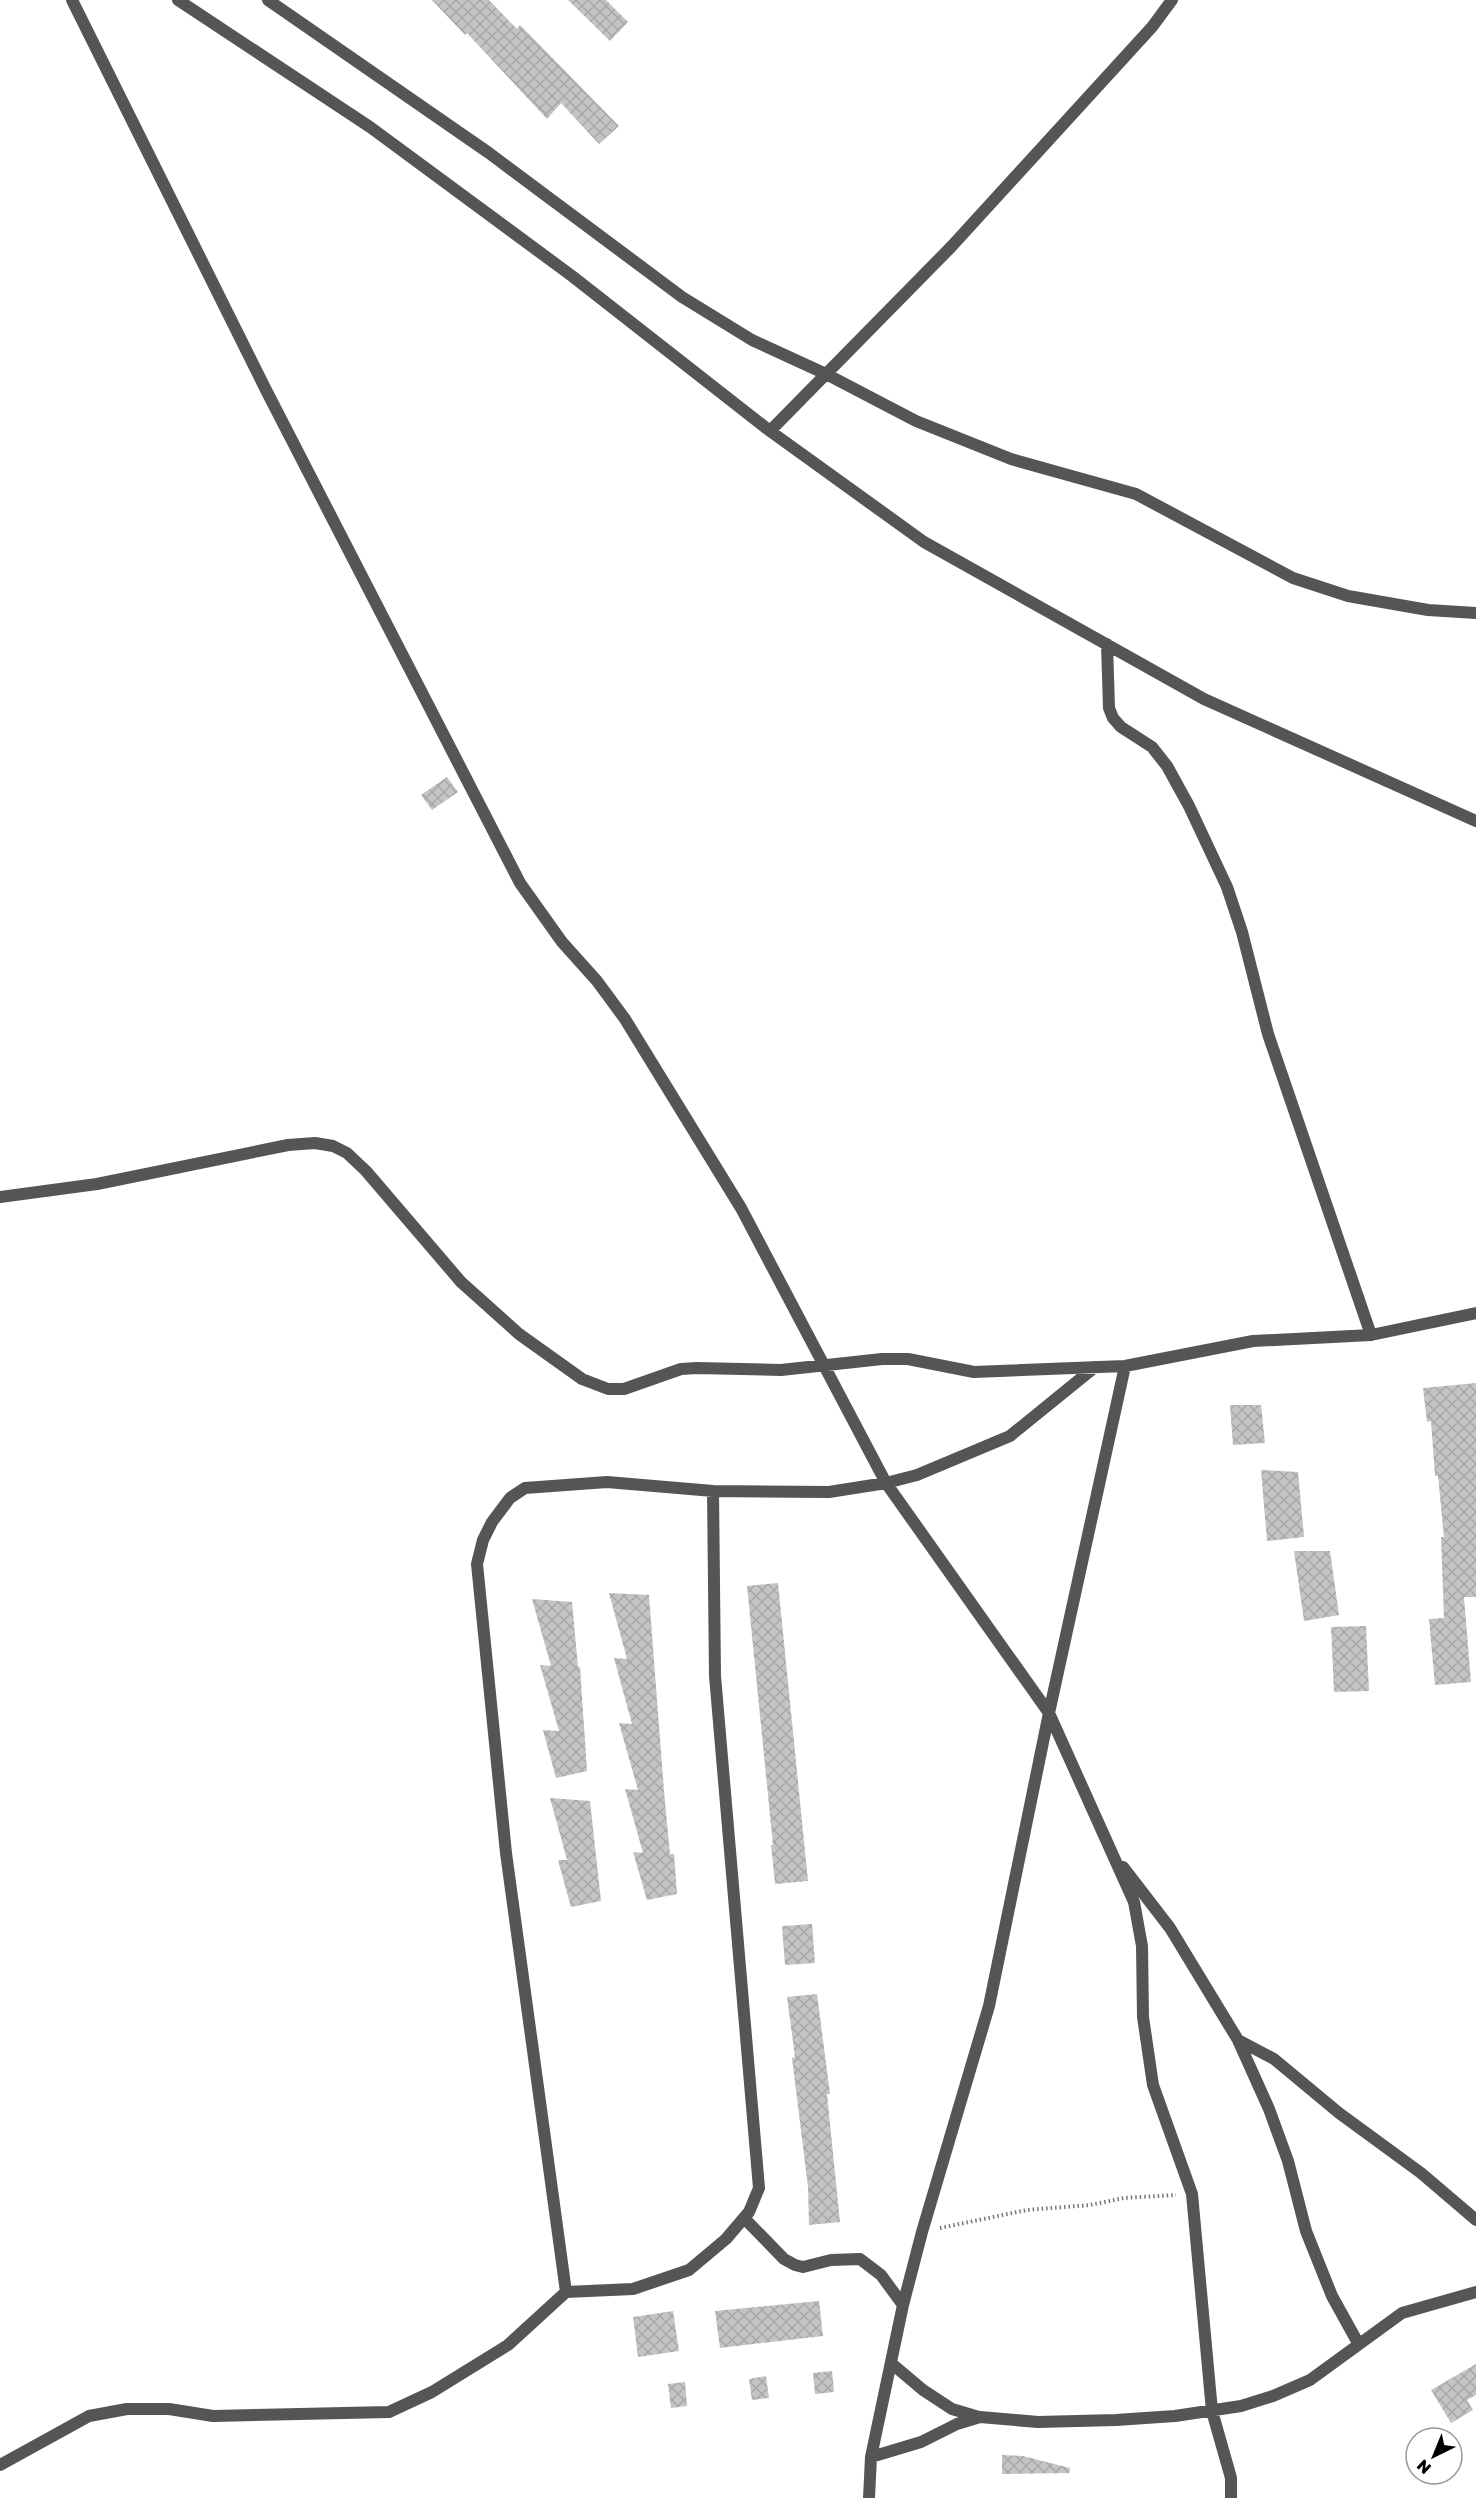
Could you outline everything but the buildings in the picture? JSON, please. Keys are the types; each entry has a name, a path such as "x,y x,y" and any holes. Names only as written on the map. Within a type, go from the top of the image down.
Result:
{"street":[{"path":"72,0 266,390 520,883 562,942 597,981 625,1019 741,1208 826,1365 886,1483 1049,1713 1134,1902 1142,1946 1143,2017 1153,2085 1192,2194 1212,2411 1231,2478 1231,2498"},
{"path":"178,0 370,128 572,276 770,431 924,542 1204,699 1476,821"},
{"path":"267,0 489,153 682,297 752,340 826,374 916,421 1011,459 1136,494 1293,578 1348,596 1428,610 1476,613"},
{"path":"770,431 951,247 1152,27 1172,0"},
{"path":"1107,645 1109,708 1113,718 1121,728 1152,747 1167,766 1189,806 1227,887 1242,932 1268,1034 1371,1335"},
{"path":"0,1197 97,1184 288,1144 315,1143 333,1146 347,1153 366,1171 461,1282 519,1334 582,1379 609,1389 624,1389 681,1370 697,1368 781,1371 882,1359 908,1359 974,1372 1125,1366 1253,1341 1371,1335 1476,1313"},
{"path":"869,2498 870,2457 903,2305 922,2232 989,2006 1049,1713 1125,1366"},
{"path":"566,2292 506,1853 477,1564 483,1540 492,1522 510,1498 525,1488 607,1482 713,1491 829,1492 886,1483 917,1475 1011,1436 1095,1367"},
{"path":"0,2465 89,2416 127,2409 169,2409 213,2416 389,2412 432,2392 508,2345 566,2292 633,2289 689,2270 726,2239 749,2212 759,2188 715,1676 713,1491"},
{"path":"1108,1846 1170,1928 1238,2040 1269,2109 1288,2162 1306,2231 1332,2296 1358,2343"},
{"path":"1238,2040 1274,2059 1339,2113 1421,2173 1476,2220"},
{"path":"744,2218 784,2259 795,2265 803,2267 831,2260 860,2259 881,2275 903,2305"},
{"path":"891,2363 923,2390 952,2409 980,2417 1038,2422 1175,2416 1241,2406 1273,2396 1310,2380 1402,2313 1476,2292"},
{"path":"870,2457 921,2442 957,2424 980,2417"}],"path":[{"path":"922,2232 1027,2210 1090,2205 1124,2198 1192,2194"}]}
